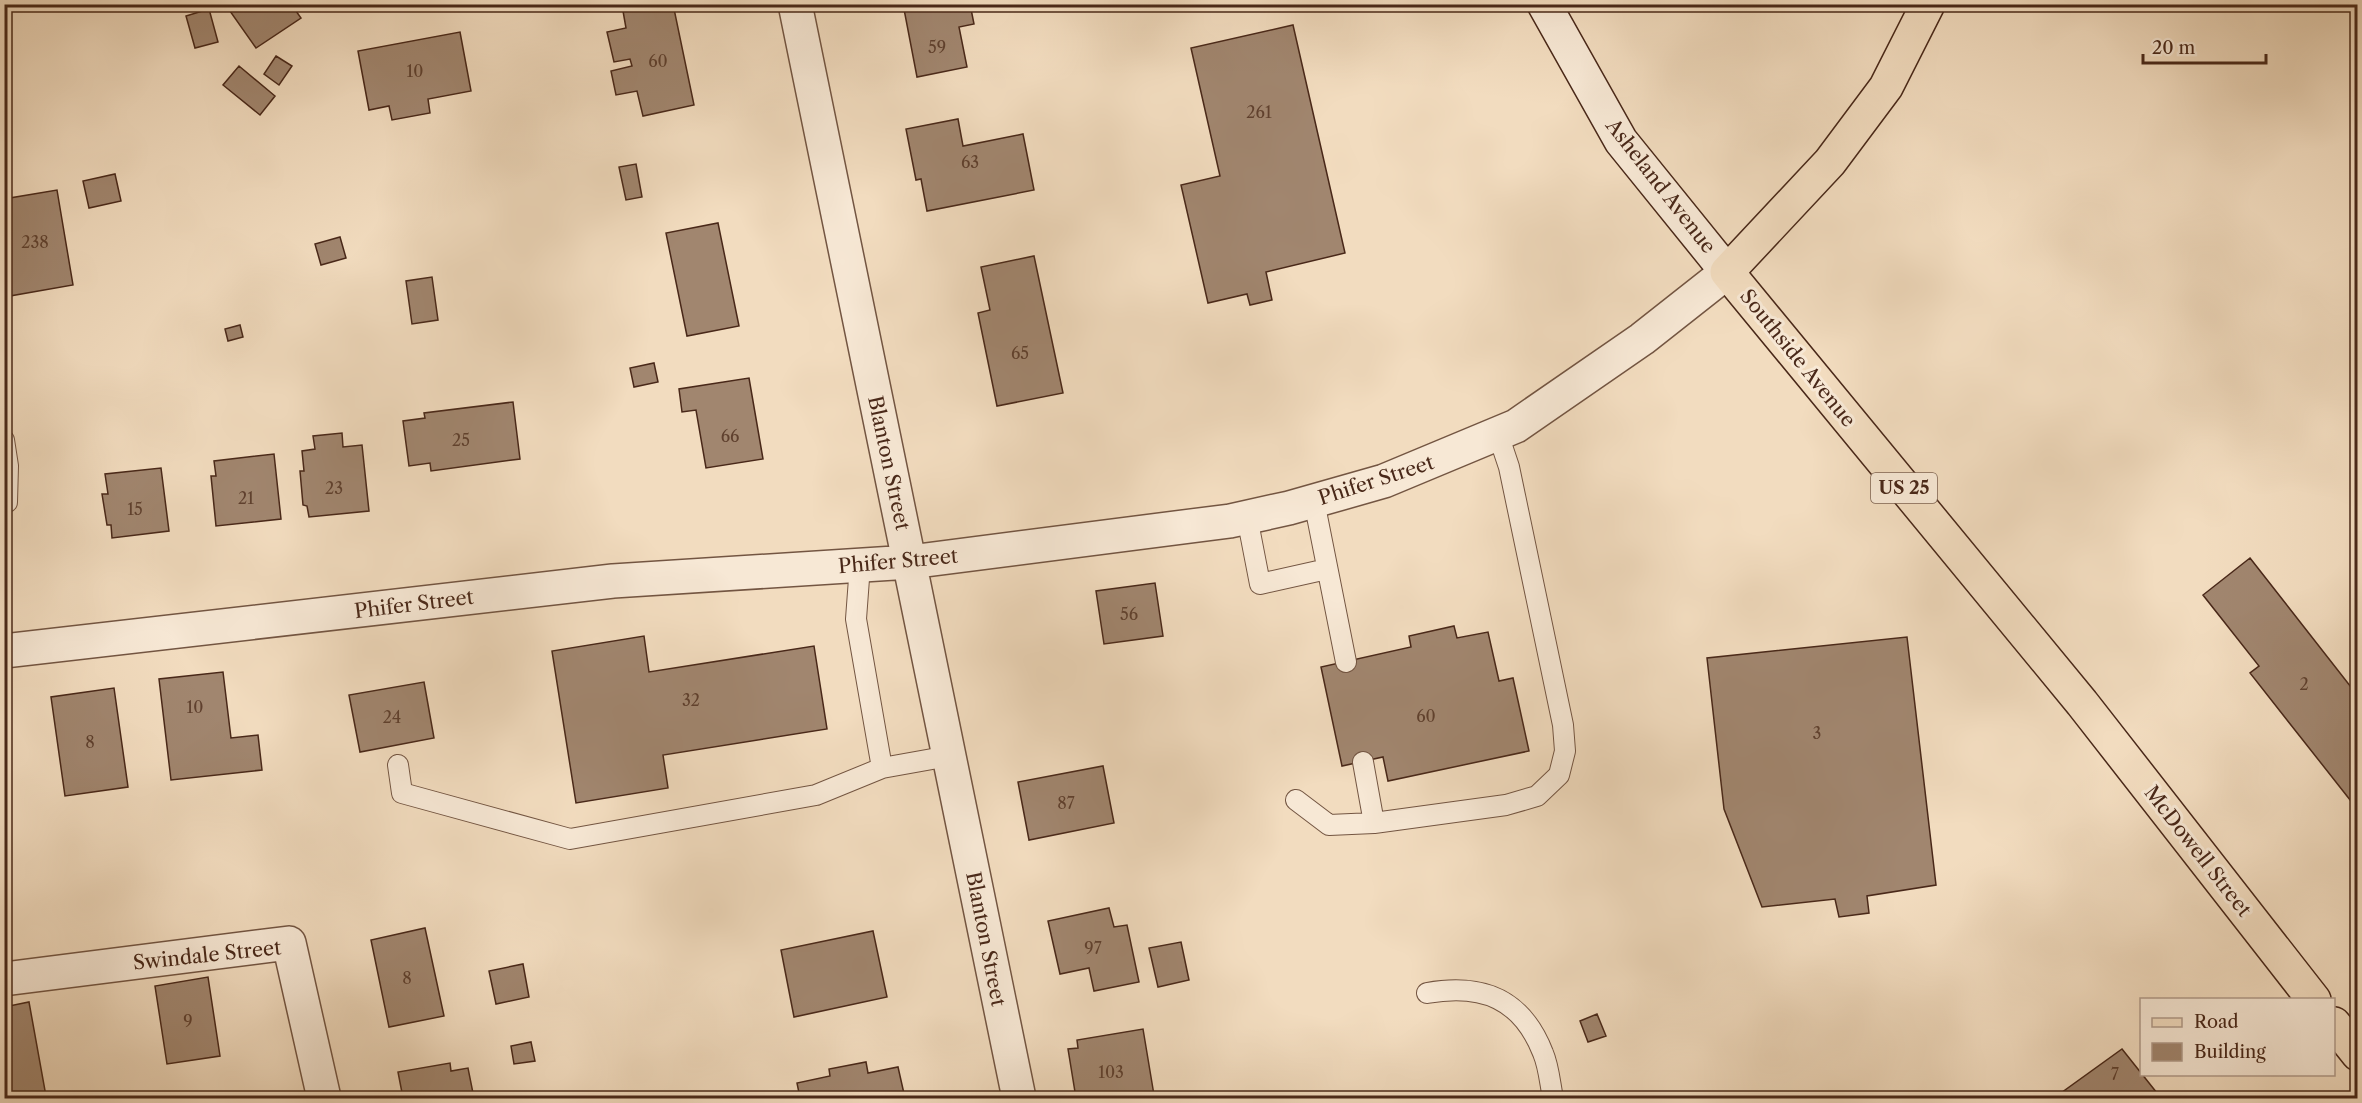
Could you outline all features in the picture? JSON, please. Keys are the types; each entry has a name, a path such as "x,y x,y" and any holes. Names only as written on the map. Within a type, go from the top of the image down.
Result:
{"main road":[{"name":"Southside Avenue","path":"1928,4 1886,87 1830,162 1727,272 2082,703"},
{"name":"McDowell Street","path":"2082,703 2313,998"},
{"path":"2335,1025 2358,1054"}],"street":[{"name":"Blanton Street","path":"795,4 1019,1098"},
{"name":"Asheland Avenue","path":"1544,4 1621,141 1727,272"},
{"name":"Phifer Street","path":"4,651 613,581 910,562 1247,517 1384,482 1516,426 1642,339 1727,272"},
{"name":"Swindale Street","path":"4,979 289,944 324,1098"}],"lane":[{"path":"1296,800 1329,825 1374,823 1506,806 1537,796 1559,775 1565,751 1563,725 1509,467 1498,434"},
{"path":"4,440 8,466 7,502 4,503"},
{"path":"1314,501 1346,662"},
{"path":"1247,517 1260,584 1327,569"},
{"path":"860,566 856,619 882,768"},
{"path":"398,765 402,793 570,839 816,795 882,768 949,756"},
{"path":"1363,762 1374,823"},
{"path":"1427,993 1443,990 1481,992 1504,1000 1527,1020 1544,1054 1553,1098"}],"building":[{"path":"225,4 291,4 301,18 256,48"},
{"path":"652,4 673,4 694,105 643,116 637,91 616,95 611,71 632,66 630,59 614,62 607,32 626,28 623,11"},
{"path":"903,4 970,4 974,24 959,27 967,67 917,77"},
{"path":"209,9 218,42 195,48 186,16"},
{"path":"1293,25 1345,253 1266,272 1272,300 1250,305 1247,294 1208,303 1181,185 1220,176 1191,48"},
{"path":"460,32 471,91 428,99 430,113 392,120 389,106 369,110 358,51"},
{"path":"276,56 292,66 279,85 264,74"},
{"path":"239,66 275,96 260,115 223,85"},
{"path":"958,119 963,146 1023,134 1034,190 927,211 921,179 916,180 906,129"},
{"path":"636,164 642,197 626,200 619,167"},
{"path":"115,174 121,201 89,208 83,181"},
{"path":"57,190 73,285 4,297 4,199"},
{"path":"718,223 739,326 687,336 666,233"},
{"path":"340,237 346,258 321,265 315,244"},
{"path":"1034,256 1063,393 997,406 978,313 990,310 981,267"},
{"path":"432,277 438,320 412,324 406,281"},
{"path":"240,325 243,337 228,341 225,329"},
{"path":"654,363 658,382 634,387 630,368"},
{"path":"749,378 763,459 706,468 696,410 682,412 679,389"},
{"path":"513,402 520,459 431,471 430,463 409,466 403,421 425,418 424,413"},
{"path":"342,433 343,447 362,445 369,511 309,517 307,506 303,505 300,471 304,471 302,451 315,449 313,436"},
{"path":"274,454 281,519 216,526 211,476 216,476 214,461"},
{"path":"161,468 169,531 112,538 111,525 107,525 102,494 108,494 105,474"},
{"path":"2250,558 2358,696 2358,810 2250,673 2259,666 2203,595"},
{"path":"1155,583 1163,636 1104,644 1096,591"},
{"path":"1454,626 1457,638 1488,632 1499,681 1513,678 1529,751 1388,781 1383,757 1342,766 1321,667 1411,647 1409,636"},
{"path":"644,636 649,672 814,646 827,729 663,755 668,788 576,803 552,651"},
{"path":"1907,637 1936,885 1867,896 1869,913 1839,917 1835,899 1762,907 1724,809 1707,658"},
{"path":"223,672 231,738 258,735 262,770 171,780 159,679"},
{"path":"424,682 434,738 360,752 349,695"},
{"path":"114,688 128,787 65,796 51,697"},
{"path":"1103,766 1114,823 1029,840 1018,782"},
{"path":"1109,908 1114,927 1127,925 1139,982 1094,991 1089,968 1060,974 1048,921"},
{"path":"425,928 444,1016 389,1027 371,940"},
{"path":"873,931 887,997 794,1017 781,950"},
{"path":"1181,942 1189,980 1158,987 1149,948"},
{"path":"523,964 529,997 496,1004 489,971"},
{"path":"208,977 220,1056 167,1064 155,986"},
{"path":"29,1002 46,1096 4,1098 4,1007"},
{"path":"1597,1014 1606,1036 1588,1042 1580,1021"},
{"path":"1143,1029 1154,1095 1130,1098 1076,1098 1068,1049 1078,1048 1077,1040"},
{"path":"531,1042 535,1061 514,1064 511,1046"},
{"path":"2122,1049 2140,1072 2140,1076 2143,1076 2161,1098 2054,1098"},
{"path":"866,1062 868,1073 898,1067 905,1098 800,1098 797,1083 830,1076 829,1069"},
{"path":"450,1063 451,1071 468,1068 474,1098 403,1098 398,1072"}]}
